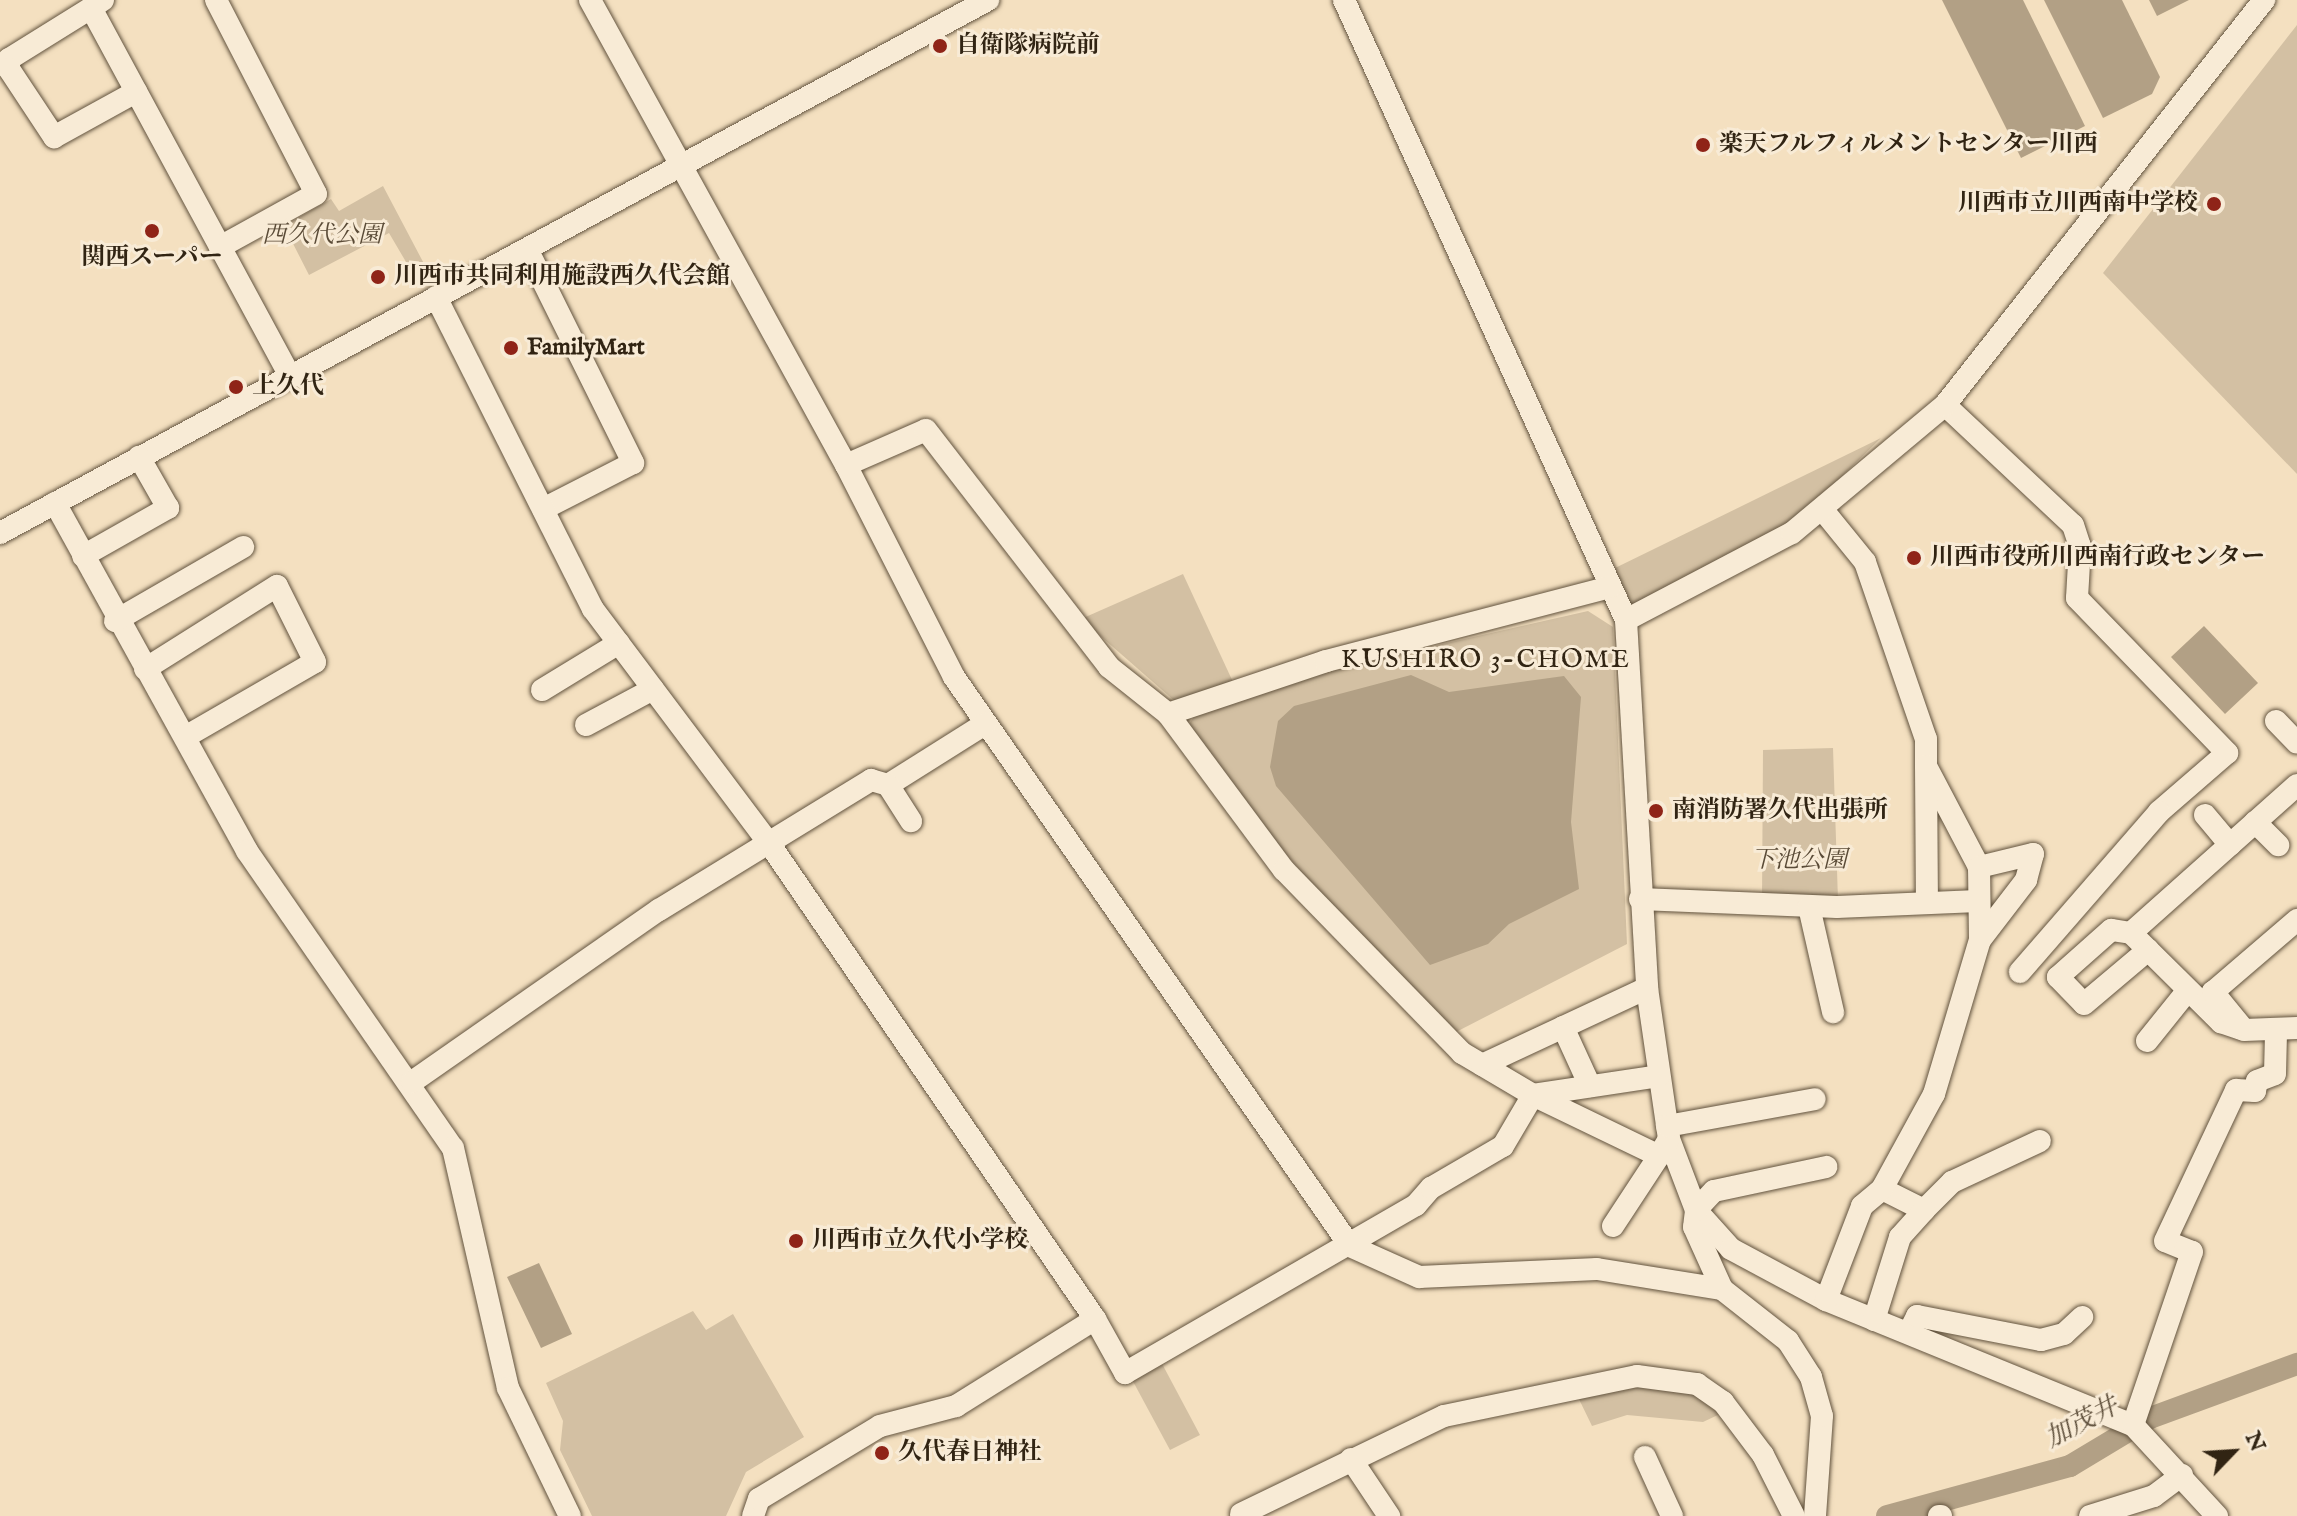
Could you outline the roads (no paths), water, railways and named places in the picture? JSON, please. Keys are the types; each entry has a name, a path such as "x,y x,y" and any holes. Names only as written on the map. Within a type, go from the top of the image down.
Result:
{"street":[{"path":"216,0 316,194 220,247"},
{"path":"590,0 985,724 1350,1246 1419,1277 1597,1269 1722,1289"},
{"path":"0,533 988,0"},
{"path":"1344,0 1626,620 1640,899 1665,1140 1696,1210 1731,1249 1826,1300 2133,1425 2217,1516"},
{"path":"1626,620 1792,533 1945,405 2264,0"},
{"path":"136,92 54,137 9,69 9,59 97,4 136,92 290,376"},
{"path":"527,249 633,463 543,509"},
{"path":"436,297 593,609 771,846 1095,1319 1125,1373 1350,1246 1503,1146 1533,1095"},
{"path":"1945,405 2073,525 2080,546 2077,598 2227,753 2159,812 2020,972"},
{"path":"846,465 926,430 1109,667 1168,714 1284,870 1396,989 1482,1065 1533,1095 1665,1140 1815,1099"},
{"path":"83,556 168,508 139,457"},
{"path":"55,503 115,621 276,897 412,1082 453,1148 508,1388 570,1516"},
{"path":"1822,509 1865,562 1926,739 1927,903"},
{"path":"115,621 243,547"},
{"path":"145,669 277,586 315,662 185,737"},
{"path":"1168,714 1326,661 1611,587"},
{"path":"542,690 619,643"},
{"path":"586,725 653,689"},
{"path":"2276,721 2297,743"},
{"path":"888,785 985,724"},
{"path":"1826,1300 1862,1206 1882,1189 1934,1094 1980,940 1979,867 1926,766"},
{"path":"412,1082 659,910 771,846 871,780 888,785 911,821"},
{"path":"2131,933 2297,785"},
{"path":"2205,815 2230,845"},
{"path":"2255,822 2278,845"},
{"path":"1979,867 2033,854 2026,880 1980,940"},
{"path":"1640,899 1809,907 1978,901"},
{"path":"1809,907 1833,1012"},
{"path":"2240,1028 2213,992 2297,920"},
{"path":"2133,1425 2192,1252 2165,1241 2236,1090 2255,1091 2257,1081 2275,1074 2286,1030 2240,1028 2221,1022 2131,933 2111,930 2058,977 2084,1004 2148,950"},
{"path":"1482,1065 1647,988"},
{"path":"2147,1041 2188,990"},
{"path":"1563,1027 1590,1086"},
{"path":"1533,1095 1659,1076"},
{"path":"1613,1226 1665,1140"},
{"path":"1874,1320 1900,1237 1924,1210 1952,1182 2040,1141"},
{"path":"1815,1516 1822,1416 1811,1377 1788,1341 1722,1289 1694,1227 1696,1210 1714,1191 1826,1167"},
{"path":"1882,1189 1924,1210"},
{"path":"1909,1332 1917,1316 2041,1340 2064,1334 2082,1317"},
{"path":"753,1516 759,1499 880,1426 956,1406 1095,1319"},
{"path":"1241,1514 1444,1416 1637,1376 1697,1384 1723,1402 1794,1516"},
{"path":"1645,1457 1672,1516"},
{"path":"1351,1459 1389,1516"},
{"path":"2090,1516 2154,1496 2182,1475"}],"waterway":[{"name":"加茂井","path":"1887,1516 2070,1466 2150,1418 2297,1364"}],"place":[{"name":"自衛隊病院前","path":"940,46"},
{"name":"楽天フルフィルメントセンター川西","path":"1703,145"},
{"name":"川西市立川西南中学校","path":"2214,204"},
{"name":"関西スーパー","path":"152,231"},
{"name":"川西市共同利用施設西久代会館","path":"378,277"},
{"name":"FamilyMart","path":"511,348"},
{"name":"上久代","path":"236,387"},
{"name":"川西市役所川西南行政センター","path":"1914,558"},
{"name":"南消防署久代出張所","path":"1656,811"},
{"name":"川西市立久代小学校","path":"796,1241"},
{"name":"久代春日神社","path":"882,1453"}],"district":[{"name":"KUSHIRO 3-CHOME","path":"1486,660"}],"park label":[{"name":"西久代公園","path":"322,236"},
{"name":"下池公園","path":"1799,861"}]}
